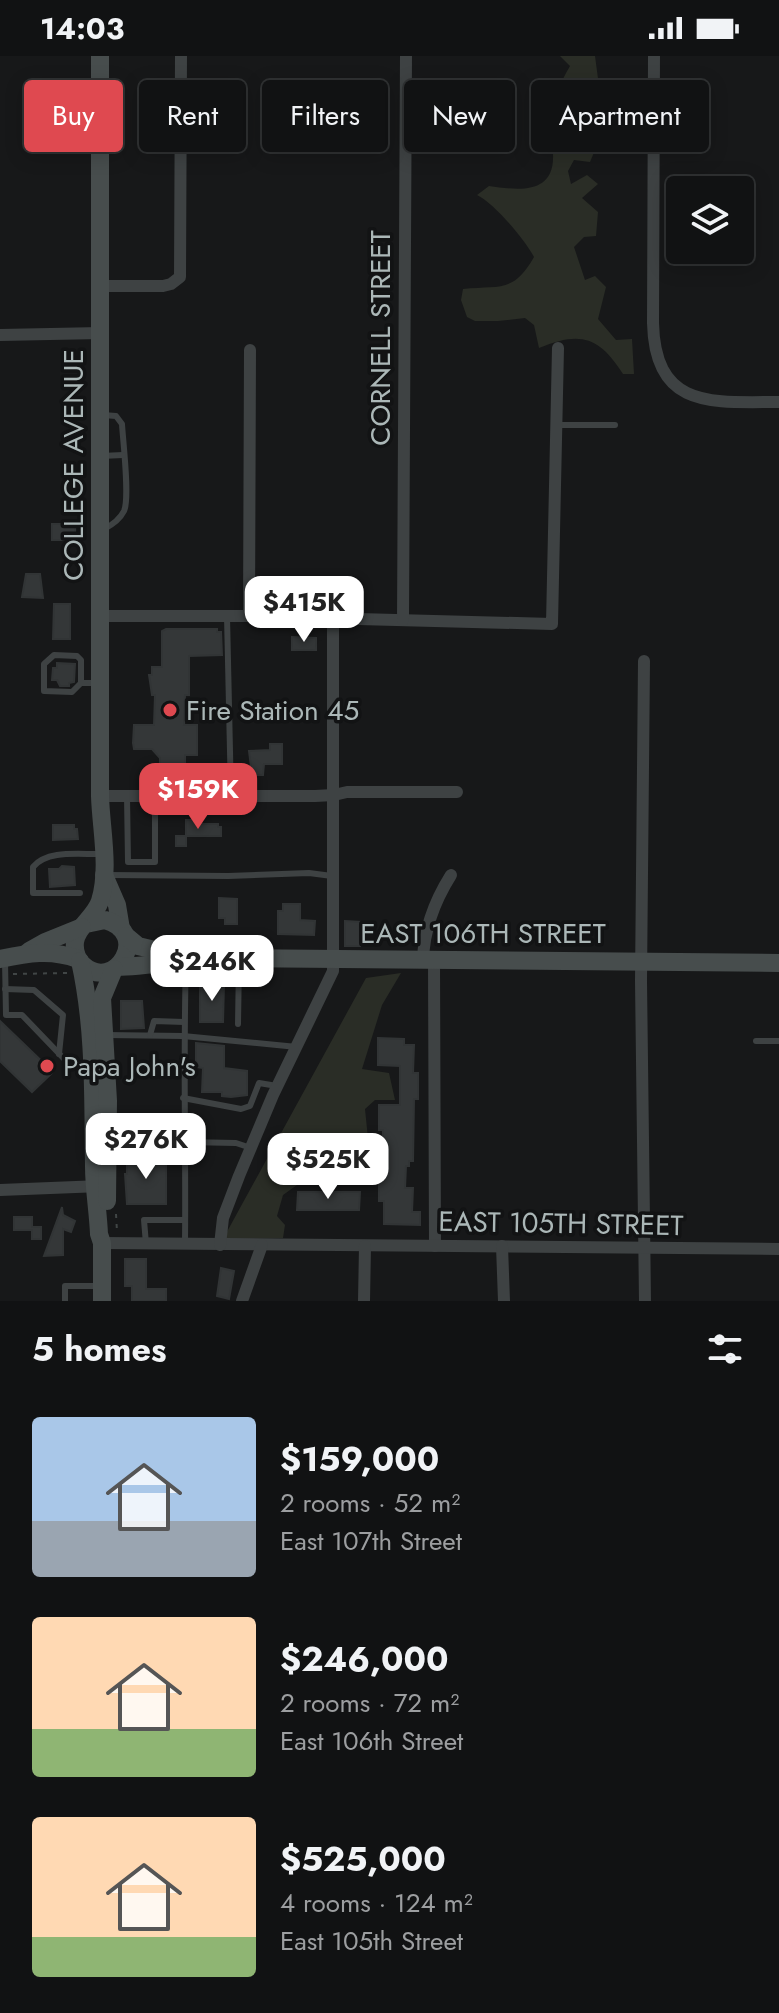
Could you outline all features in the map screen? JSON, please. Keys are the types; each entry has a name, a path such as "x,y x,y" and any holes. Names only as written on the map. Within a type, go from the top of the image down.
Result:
{"main road":[{"name":"COLLEGE AVENUE","path":"84,925 93,916 101,899 104,874 100,796 104,468 101,415 100,56"},
{"name":"COLLEGE AVENUE","path":"104,874 124,932"},
{"path":"3,963 84,925 105,920 124,932 127,951 103,992 105,1035 99,1234 102,1243 102,1294"},
{"path":"84,925 75,942 85,988 101,1186"},
{"name":"EAST 106TH STREET","path":"124,932 138,946 186,958 779,963"},
{"path":"27,952 57,952 78,966 96,971 116,968"},
{"name":"EAST 106TH STREET","path":"116,968 169,963 186,958"}],"street":[{"path":"102,286 163,286 180,277 181,56"},
{"name":"CORNELL STREET","path":"403,620 406,56"},
{"path":"654,56 653,323 656,355 671,380 691,396 712,402 779,402"},
{"path":"0,335 101,333"},
{"path":"101,616 249,616 552,624 558,348"},
{"path":"249,616 250,350"},
{"path":"220,1245 223,1218 251,1148 278,1086 332,979 333,618"},
{"path":"644,661 642,962 645,1301"},
{"path":"100,796 457,792"},
{"path":"435,1246 427,926 451,875"},
{"path":"0,1190 101,1186"},
{"name":"EAST 105TH STREET","path":"102,1243 779,1249"},
{"path":"242,1301 262,1245"},
{"path":"364,1301 365,1246"},
{"path":"502,1246 504,1301"}],"lane":[{"path":"101,415 119,419 124,474 124,510 112,525 101,530"},
{"path":"556,425 615,425"},
{"path":"104,468 123,455"},
{"path":"227,616 231,796"},
{"path":"54,655 80,658 72,692 52,691 44,691 44,664 54,655"},
{"path":"75,686 101,683"},
{"path":"52,691 60,686"},
{"path":"127,796 128,862 155,862 155,796"},
{"path":"80,893 33,893 33,867 41,860 64,854 103,854"},
{"path":"104,874 228,876 309,873 334,876"},
{"path":"185,1244 183,1036 186,958"},
{"path":"238,1024 240,958"},
{"path":"3,963 3,1015 22,1015 69,1064 93,1065"},
{"path":"5,989 34,990 63,1015 59,1054"},
{"path":"150,1035 154,1021 184,1022"},
{"path":"105,1035 183,1036 297,1047"},
{"path":"756,1041 779,1041"},
{"path":"183,1098 246,1109 253,1101 259,1083 278,1086"},
{"path":"186,1142 236,1143 251,1148"},
{"path":"146,1244 144,1220 185,1220"},
{"path":"65,1301 65,1286 102,1294"}],"path":[{"path":"3,963 56,972 78,966"}],"shaded area":[{"path":"560,56 595,56 598,80 563,80 570,66"},
{"path":"594,152 590,162 574,160 568,171 571,184 587,175 598,184 582,198 598,212 596,236 584,237 574,247 585,280 595,276 606,287 598,319 616,340 632,339 634,374 623,374 606,352 587,340 566,340 539,348 534,325 525,318 475,321 467,317 461,300 463,289 496,287 512,282 534,257 508,223 477,195 489,186 522,189 541,184 552,168 553,154"},
{"path":"401,973 382,1005 362,1069 389,1073 395,1100 375,1100 365,1109 372,1178 327,1168 317,1162 297,1185 283,1195 277,1216 285,1225 283,1238 223,1239 366,978"}],"building":[{"path":"52,524 75,524 75,540 52,540"},
{"path":"26,574 40,574 43,598 22,597"},
{"path":"54,604 70,604 70,639 53,639"},
{"name":"Fire Station 45","path":"217,629 221,632 222,655 189,656 189,695 185,695 184,725 197,725 197,755 185,755 185,784 160,784 160,758 152,749 134,749 133,743 134,725 154,725 155,695 152,695 149,675 152,675 152,667 162,667 162,631"},
{"path":"292,637 316,638 316,650 292,650"},
{"path":"57,663 75,664 74,682 69,686 60,686 57,680 52,680 53,668 57,668"},
{"path":"270,744 282,744 282,764 264,764 263,775 252,775 249,751 270,750"},
{"path":"186,820 218,824 221,836 186,836"},
{"path":"53,825 74,825 78,839 53,840"},
{"path":"176,836 186,836 186,846 176,846"},
{"path":"74,867 75,885 50,887 49,869"},
{"path":"219,898 237,899 237,924 225,924 225,918 219,918"},
{"path":"283,904 300,904 300,920 315,921 314,935 278,934 278,911 283,911"},
{"path":"345,921 361,922 360,946 345,946"},
{"path":"200,984 224,984 223,1022 200,1022"},
{"path":"121,1001 142,1001 144,1028 121,1029"},
{"path":"0,1021 53,1072 32,1092 0,1061"},
{"path":"378,1038 404,1039 404,1045 414,1045 413,1073 418,1073 418,1099 414,1099 413,1161 406,1166 405,1188 413,1188 412,1212 420,1212 420,1225 384,1224 384,1201 379,1201 379,1177 383,1177 383,1130 379,1130 379,1105 400,1105 400,1066 378,1065"},
{"path":"196,1043 224,1046 224,1068 247,1071 247,1095 231,1097 222,1096 222,1092 202,1092 203,1068 196,1067"},
{"path":"127,1157 166,1158 166,1204 127,1204"},
{"path":"298,1192 360,1192 359,1210 297,1210"},
{"path":"62,1207 63,1215 75,1221 71,1232 63,1229 63,1255 44,1256"},
{"path":"14,1217 32,1217 32,1227 41,1227 41,1239 32,1239 32,1230 14,1230"},
{"path":"125,1259 146,1259 146,1289 166,1289 166,1301 132,1301 132,1286 125,1286"},
{"path":"221,1268 234,1271 229,1299 217,1296"}],"place":[{"name":"Fire Station 45","path":"170,710"},
{"name":"Papa John's","path":"47,1066"}]}
